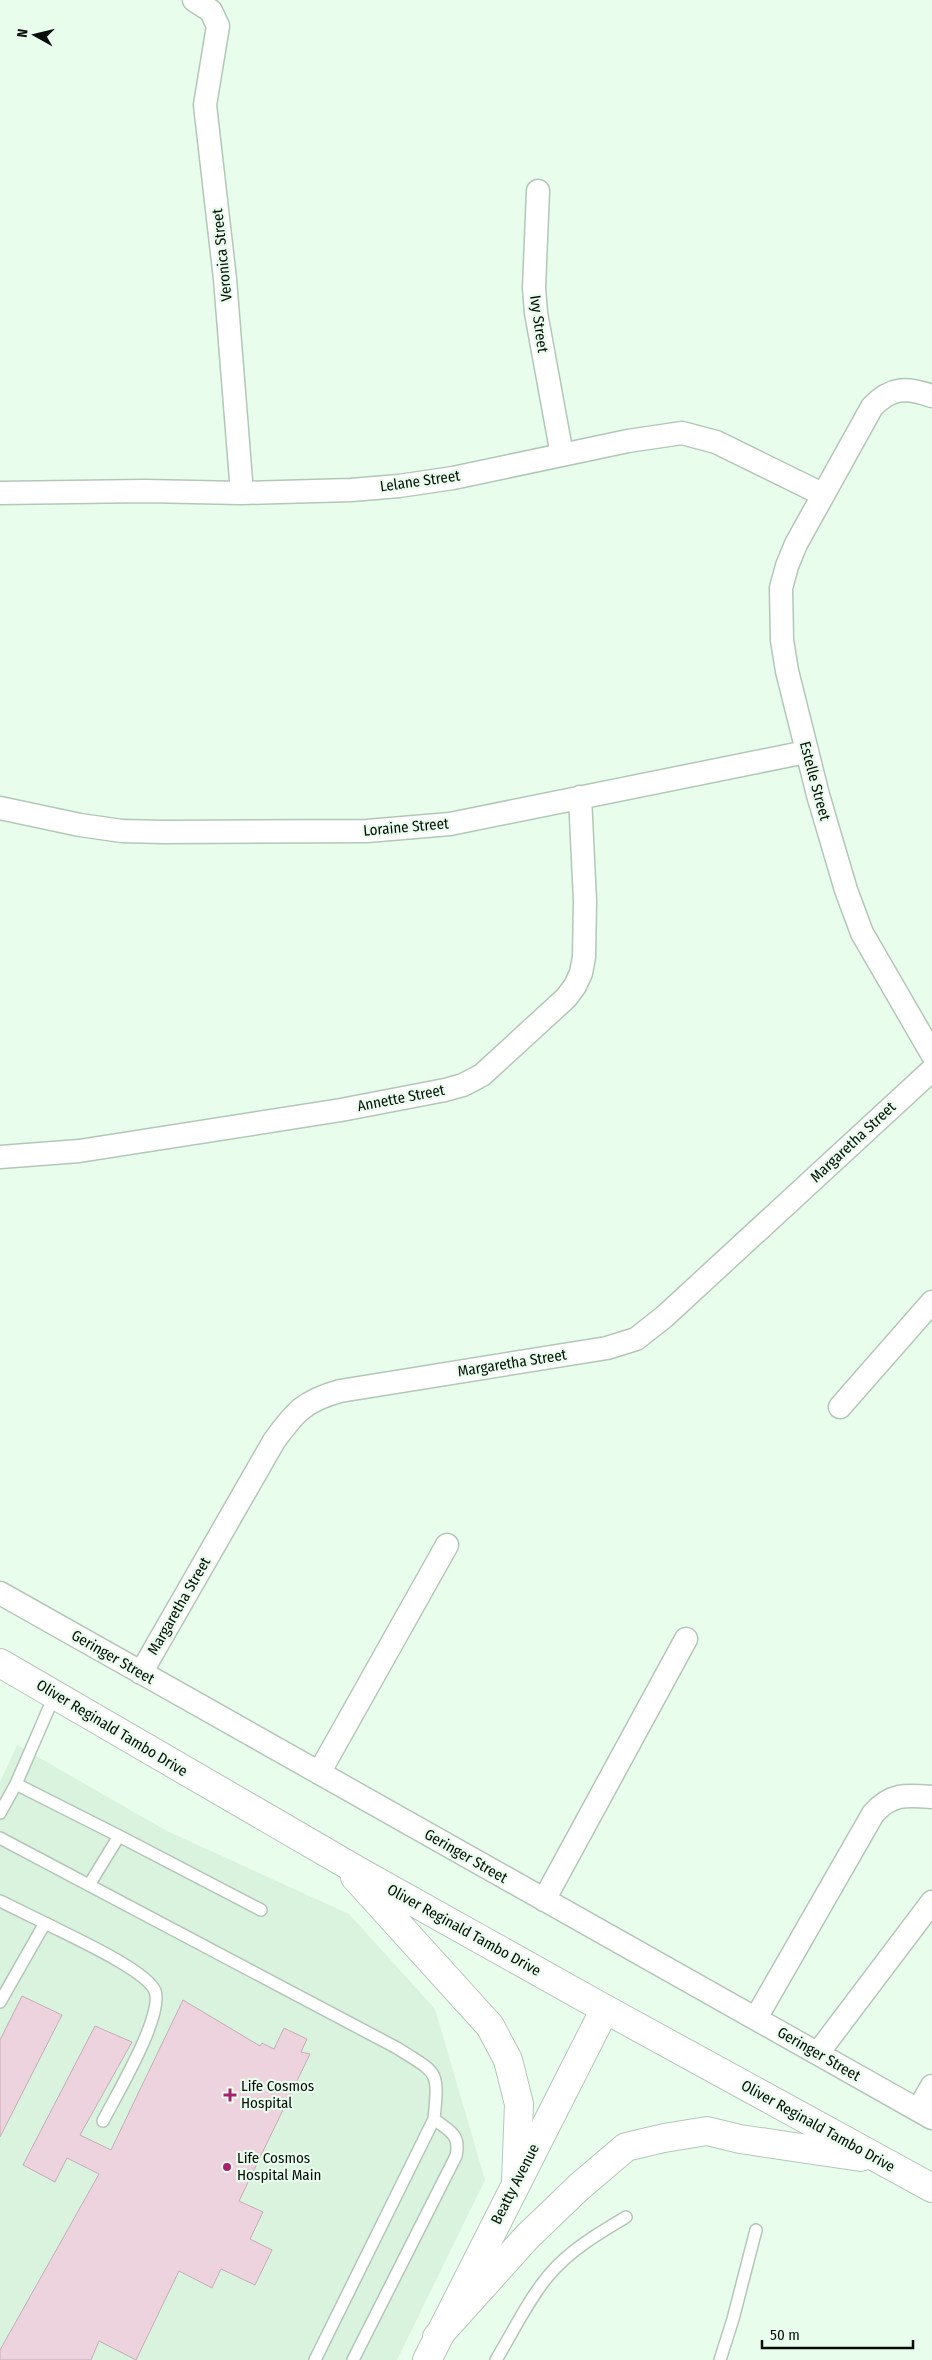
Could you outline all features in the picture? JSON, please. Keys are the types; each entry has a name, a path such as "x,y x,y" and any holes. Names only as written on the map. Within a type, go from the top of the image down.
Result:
{"main road":[{"name":"Oliver Reginald Tambo Drive","path":"0,1663 339,1859 605,2009 932,2188"},
{"path":"339,1859 490,2026 508,2060 519,2104 516,2180"},
{"name":"Beatty Avenue","path":"432,2348 516,2180 605,2009"},
{"path":"432,2348 527,2237 626,2147 707,2131 740,2139 879,2160"}],"street":[{"name":"Veronica Street","path":"194,0 211,11 216,19 218,37 205,105 226,288 242,493"},
{"name":"Ivy Street","path":"538,191 534,288 536,313 562,455"},
{"name":"Estelle Street","path":"932,396 899,390 883,395 872,407 822,494 796,544 787,566 782,588 782,640 787,671 806,752 846,890 862,933 932,1054"},
{"name":"Lelane Street","path":"0,493 145,491 242,493 351,490 399,486 452,478 628,441 682,433 716,442 822,494"},
{"name":"Loraine Street","path":"0,808 52,820 122,831 238,833 367,831 450,824 806,752"},
{"name":"Annette Street","path":"0,1157 79,1150 341,1110 444,1090 462,1085 482,1075 566,998 575,986 581,972 585,901 580,797"},
{"name":"Margaretha Street","path":"141,1673 266,1456 291,1417 302,1408 313,1400 340,1391 607,1348 636,1339 649,1330 932,1070"},
{"path":"840,1407 932,1302"},
{"path":"318,1773 447,1545"},
{"name":"Geringer Street","path":"0,1593 925,2114"},
{"path":"544,1900 686,1639"},
{"path":"756,2018 873,1814 881,1804 892,1798 910,1795 932,1796"},
{"path":"818,2054 932,1902"},
{"path":"925,2114 932,2086"}],"lane":[{"path":"0,1813 16,1784 56,1694"},
{"path":"16,1784 261,1910"},
{"path":"89,1885 119,1836"},
{"path":"0,1838 397,2048 428,2068 435,2076 437,2086 434,2119 315,2360"},
{"path":"0,1901 133,1969 149,1982 156,1992 153,2015 143,2044 102,2121"},
{"path":"0,2002 45,1923"},
{"path":"353,2360 456,2156 459,2144 457,2137 434,2119"},
{"path":"496,2360 549,2275 568,2256 626,2217"},
{"path":"720,2360 733,2319 756,2230"}],"shaded area":[{"name":"Life Cosmos Hospital","path":"17,1745 167,1831 349,1914 435,2009 485,2180 397,2360 0,2360 0,1782"}],"building":[{"path":"22,1996 62,2015 0,2137 0,2040"},
{"path":"183,2000 260,2046 262,2043 274,2049 284,2028 307,2039 301,2052 310,2054 239,2201 263,2212 250,2239 272,2250 255,2285 221,2269 212,2288 179,2271 136,2360 99,2341 91,2360 0,2360 0,2350 99,2174 67,2158 55,2182 23,2165 95,2026 132,2042 80,2135 111,2150"}],"place":[{"name":"Life Cosmos Hospital","path":"230,2095"},
{"name":"Life Cosmos Hospital Main","path":"227,2167"}]}
